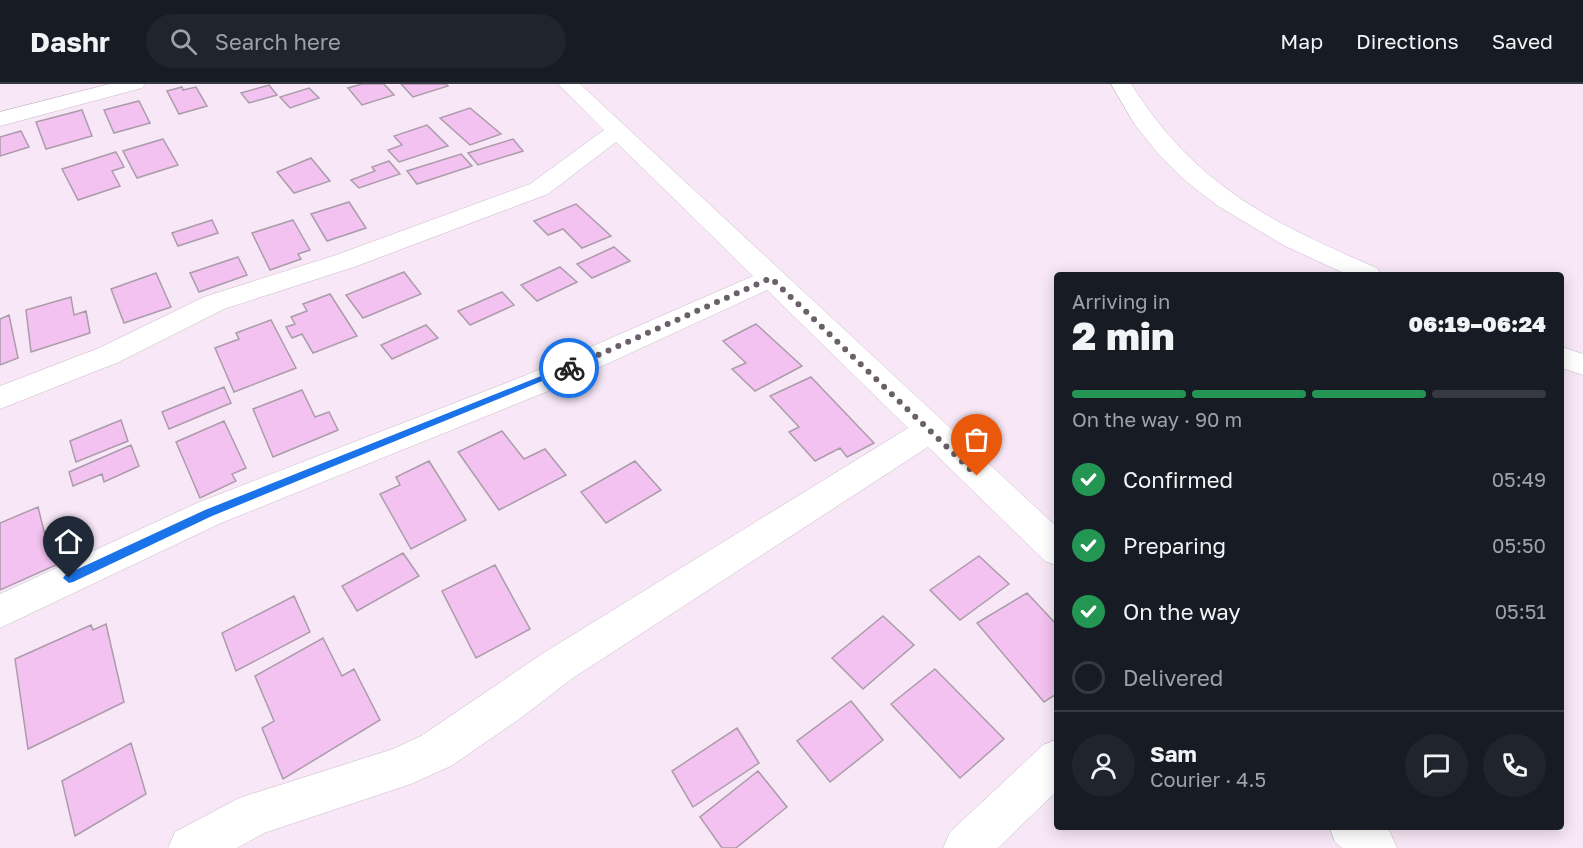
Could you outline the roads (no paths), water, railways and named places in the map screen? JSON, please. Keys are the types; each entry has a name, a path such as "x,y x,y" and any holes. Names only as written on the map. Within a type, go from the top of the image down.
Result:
{"street":[{"path":"0,119 135,84"},
{"path":"568,84 1054,547"},
{"path":"1121,84 1138,116 1154,136 1174,159 1207,186 1250,218 1287,239 1363,272"},
{"path":"0,398 109,355 214,303 355,257 539,189 617,131"},
{"path":"0,612 209,513 534,384 771,278"},
{"path":"1564,358 1583,365"},
{"path":"191,848 255,814 396,769 436,751 559,664 929,430"},
{"path":"966,848 1054,763"},
{"path":"1355,830 1374,848"}]}
